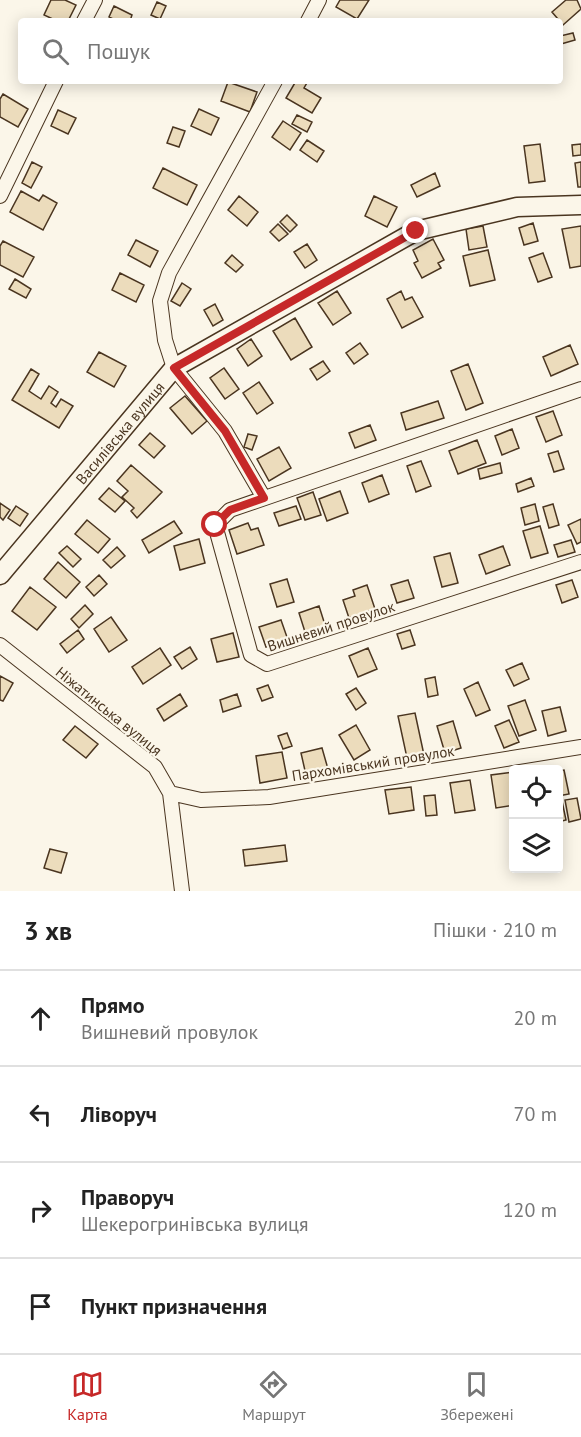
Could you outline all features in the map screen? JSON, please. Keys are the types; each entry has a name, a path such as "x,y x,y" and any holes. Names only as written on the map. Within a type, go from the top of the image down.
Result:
{"street":[{"path":"86,18 95,0"},
{"path":"310,18 319,0"},
{"path":"0,196 55,84"},
{"name":"Василівська вулиця","path":"0,575 174,368 165,340 160,301 169,273 273,84"},
{"path":"264,498 225,431 174,368 416,231 517,207 581,205"},
{"name":"Вишневий провулок","path":"581,389 230,510 215,525 251,655 267,664 581,562"},
{"name":"Ніжатинська вулиця","path":"0,645 154,767 170,793 182,891"},
{"name":"Пархомівський провулок","path":"170,793 201,800 269,797 581,747"}],"building":[{"path":"51,0 65,0 76,5 70,18 50,18 44,15"},
{"path":"340,0 369,0 358,18 336,7"},
{"path":"566,0 577,0 581,9 563,25 563,18 557,18 552,12"},
{"path":"157,2 166,6 160,18 151,15"},
{"path":"114,6 132,15 131,18 109,17"},
{"path":"573,33 575,40 563,43 563,35"},
{"path":"227,84 257,92 250,112 221,101"},
{"path":"294,84 306,84 304,88 321,98 312,113 286,98"},
{"path":"3,94 28,109 18,127 0,117 0,99"},
{"path":"199,109 219,118 211,135 191,126"},
{"path":"58,110 76,118 68,134 51,126"},
{"path":"297,115 312,122 307,132 292,124"},
{"path":"283,121 301,133 290,150 272,137"},
{"path":"173,127 185,131 179,147 167,143"},
{"path":"307,140 324,151 317,162 300,150"},
{"path":"540,144 545,181 529,183 524,146"},
{"path":"581,144 581,155 573,156 572,145"},
{"path":"32,162 42,167 31,188 22,183"},
{"path":"581,162 581,187 578,187 575,163"},
{"path":"163,168 197,185 187,205 153,188"},
{"path":"435,173 440,186 417,197 411,185"},
{"path":"21,191 39,201 43,195 57,203 43,230 10,212"},
{"path":"239,196 258,212 247,226 228,210"},
{"path":"374,196 397,207 387,227 365,216"},
{"path":"287,215 297,225 290,232 280,222"},
{"path":"533,223 538,241 524,245 519,228"},
{"path":"278,224 288,234 279,241 270,232"},
{"path":"483,226 487,247 469,250 466,229"},
{"path":"581,226 581,266 570,268 562,229"},
{"path":"433,239 444,260 438,263 441,268 422,278 414,263 418,261 413,250"},
{"path":"136,240 158,251 150,267 128,255"},
{"path":"3,241 34,257 23,277 0,265 0,246"},
{"path":"307,244 317,260 305,268 294,252"},
{"path":"488,250 495,280 470,286 463,256"},
{"path":"543,253 552,277 538,282 529,258"},
{"path":"232,255 243,265 236,272 225,263"},
{"path":"120,273 144,285 136,302 112,290"},
{"path":"15,279 31,289 26,298 9,289"},
{"path":"182,283 191,289 180,306 171,301"},
{"path":"337,291 351,313 333,325 318,303"},
{"path":"401,291 405,300 412,297 423,317 402,328 387,299"},
{"path":"215,304 223,320 213,326 204,310"},
{"path":"295,318 312,347 291,360 273,331"},
{"path":"251,339 262,356 248,366 237,349"},
{"path":"360,343 368,354 354,364 346,353"},
{"path":"570,345 578,364 551,376 543,357"},
{"path":"99,352 126,366 114,387 87,372"},
{"path":"323,361 330,371 317,380 310,369"},
{"path":"468,364 483,403 466,410 451,371"},
{"path":"224,368 239,389 225,399 210,378"},
{"path":"31,369 39,374 29,391 41,399 49,386 58,392 51,403 56,407 61,399 73,406 59,428 12,400"},
{"path":"259,382 273,403 257,414 243,393"},
{"path":"185,396 207,421 192,434 170,408"},
{"path":"438,401 444,418 406,430 401,413"},
{"path":"553,411 562,435 546,442 536,417"},
{"path":"370,425 376,440 355,448 349,433"},
{"path":"512,429 519,448 502,455 495,436"},
{"path":"150,433 165,446 154,458 139,445"},
{"path":"248,434 257,436 252,450 244,447"},
{"path":"477,440 486,463 458,474 449,451"},
{"path":"279,447 291,468 269,481 257,459"},
{"path":"558,451 564,469 554,472 548,454"},
{"path":"421,461 431,486 416,492 407,466"},
{"path":"500,463 502,473 480,479 478,469"},
{"path":"131,465 162,492 137,518 131,511 134,508 122,497 128,491 117,481"},
{"path":"382,475 389,494 369,502 362,483"},
{"path":"531,478 534,486 518,492 516,484"},
{"path":"109,488 125,501 115,512 99,499"},
{"path":"340,491 348,513 327,521 319,499"},
{"path":"313,492 321,515 305,520 297,498"},
{"path":"0,503 10,510 3,520 0,517"},
{"path":"535,504 539,521 525,525 521,508"},
{"path":"553,504 559,525 549,528 543,507"},
{"path":"16,506 28,514 20,526 8,518"},
{"path":"296,506 301,519 279,526 274,513"},
{"path":"581,519 581,542 577,544 568,525"},
{"path":"87,520 110,539 98,553 75,534"},
{"path":"174,521 182,533 149,553 142,540"},
{"path":"248,523 251,530 258,528 264,545 237,554 229,530"},
{"path":"540,526 548,553 531,558 523,531"},
{"path":"199,539 205,563 180,570 174,546"},
{"path":"571,540 575,552 558,557 554,545"},
{"path":"67,546 81,559 73,567 59,553"},
{"path":"503,546 510,565 486,574 479,555"},
{"path":"117,547 125,556 111,568 103,560"},
{"path":"450,553 458,583 442,587 434,557"},
{"path":"58,562 80,582 66,598 44,579"},
{"path":"99,575 107,584 94,596 86,587"},
{"path":"287,579 294,602 277,607 270,584"},
{"path":"408,580 414,598 397,603 391,585"},
{"path":"572,580 578,597 562,603 556,585"},
{"path":"367,585 375,609 349,618 343,600 355,596 353,590"},
{"path":"30,587 56,607 37,630 12,611"},
{"path":"85,605 93,614 79,628 71,619"},
{"path":"319,606 326,628 306,635 299,613"},
{"path":"111,617 127,640 109,652 94,629"},
{"path":"281,620 288,640 266,647 259,627"},
{"path":"78,630 84,639 67,653 60,644"},
{"path":"410,630 415,645 402,649 397,634"},
{"path":"233,633 239,657 217,662 211,639"},
{"path":"190,647 197,659 182,669 174,657"},
{"path":"160,648 171,665 143,684 132,667"},
{"path":"368,648 377,669 358,677 349,656"},
{"path":"522,663 529,679 514,686 506,670"},
{"path":"0,676 13,683 3,701 0,700"},
{"path":"435,677 438,695 428,697 425,679"},
{"path":"478,682 490,710 476,716 464,689"},
{"path":"268,685 273,697 262,701 257,689"},
{"path":"356,688 366,703 356,710 346,694"},
{"path":"180,694 187,706 164,721 157,709"},
{"path":"237,694 241,706 223,712 220,700"},
{"path":"525,700 536,730 519,736 508,706"},
{"path":"560,707 566,731 548,736 542,711"},
{"path":"415,713 424,755 407,758 398,716"},
{"path":"509,720 519,742 504,748 495,726"},
{"path":"453,721 461,748 445,753 437,726"},
{"path":"356,725 370,750 354,760 339,735"},
{"path":"75,726 98,744 86,758 63,740"},
{"path":"287,733 292,746 283,749 278,736"},
{"path":"322,748 328,769 306,775 301,753"},
{"path":"282,752 287,778 260,783 256,756"},
{"path":"563,770 569,794 563,795"},
{"path":"509,773 509,806 496,808 491,775"},
{"path":"470,780 475,810 455,813 450,783"},
{"path":"411,787 414,810 389,814 385,790"},
{"path":"435,795 437,815 426,816 424,796"},
{"path":"577,798 581,819 569,822 565,800"},
{"path":"285,845 287,861 245,866 243,850"},
{"path":"50,849 67,853 61,873 44,868"}],"route":[{"path":"215,525 230,510 264,498 225,431 174,368 416,231"}]}
